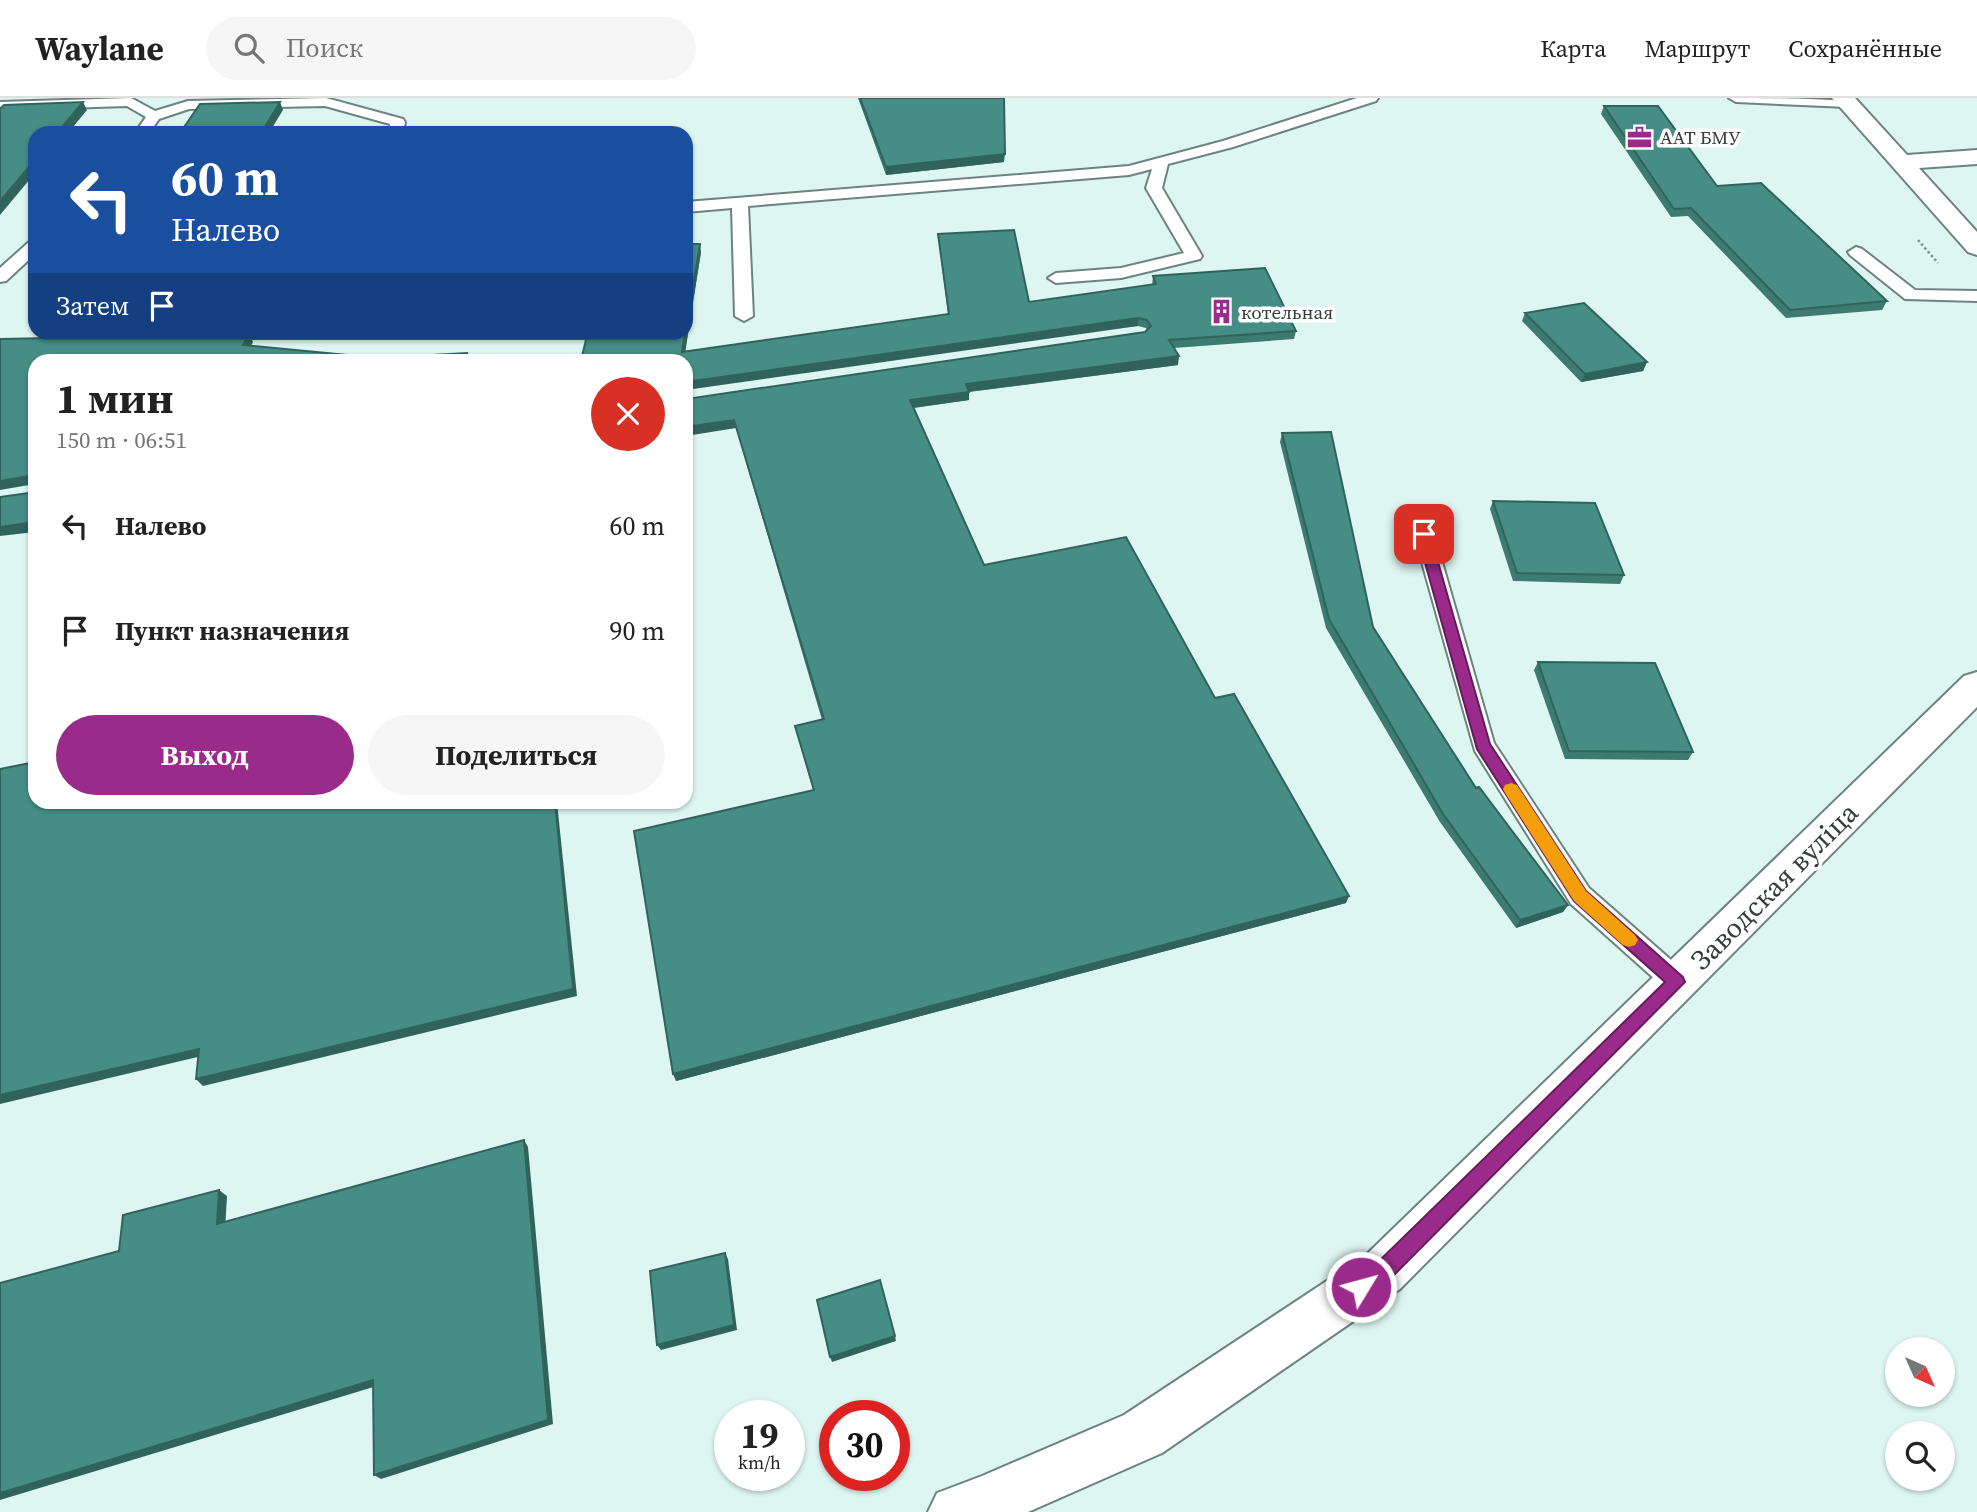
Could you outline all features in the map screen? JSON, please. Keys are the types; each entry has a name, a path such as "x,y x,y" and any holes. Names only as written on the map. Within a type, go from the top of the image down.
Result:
{"street":[{"path":"1845,100 1977,247"},
{"path":"1900,162 1977,158"},
{"name":"Заводская вуліца","path":"956,1512 985,1503 1143,1434 1383,1272 1977,685"}],"lane":[{"path":"693,206 1129,170 1228,144 1371,98"},
{"path":"1736,98 1845,100"},
{"path":"0,106 130,102 154,116"},
{"path":"147,126 154,116 188,105 325,102 397,122 397,126"},
{"path":"1056,278 1121,274 1194,256 1154,188 1161,161"},
{"path":"740,202 744,316"},
{"path":"0,277 28,251"},
{"path":"1856,252 1911,295 1971,296"},
{"path":"1424,534 1483,745 1580,896 1677,982"}],"path":[{"path":"1913,234 1971,296"}],"building":[{"path":"860,98 1004,98 1005,154 886,167"},
{"path":"83,102 63,126 28,126 28,168 0,201 0,109 4,105"},
{"path":"280,102 265,126 185,126 200,104"},
{"path":"1604,106 1658,106 1717,186 1761,183 1887,301 1790,310 1691,208 1674,209"},
{"path":"1014,230 1029,302 1156,284 1153,276 1265,268 1296,331 1169,340 1179,356 966,384 969,392 910,400 984,565 1126,537 1215,698 1234,694 1349,896 673,1074 634,831 814,790 795,726 824,719 734,420 693,426 693,398 1145,332 1151,326 1147,320 1138,318 693,381 693,354 582,354 586,340 684,340 682,352 949,314 938,234"},
{"path":"693,244 700,244 693,286"},
{"path":"1584,303 1647,362 1585,374 1525,313"},
{"path":"0,339 246,340 243,345 337,354 28,354 28,476 0,481"},
{"path":"1331,432 1373,627 1476,788 1479,787 1568,905 1520,920 1443,814 1329,619 1282,433"},
{"path":"28,493 28,523 0,527 0,497"},
{"path":"1493,501 1595,503 1624,575 1517,573"},
{"path":"1538,662 1655,663 1693,752 1569,751"},
{"path":"28,763 28,809 556,809 573,989 196,1079 199,1049 0,1095 0,769"},
{"path":"524,1140 548,1420 374,1475 373,1380 0,1493 0,1283 119,1251 123,1215 219,1190 217,1224"},
{"path":"725,1253 734,1325 657,1345 650,1271"},
{"path":"880,1280 895,1336 830,1357 817,1300"}],"slow traffic":[{"path":"1511,789 1580,896 1629,940"}],"place":[{"name":"ААТ БМУ","path":"1640,137"},
{"name":"котельная","path":"1221,312"}],"route":[{"path":"1361,1287 1383,1272 1677,982 1580,896 1483,745 1424,534"}]}
